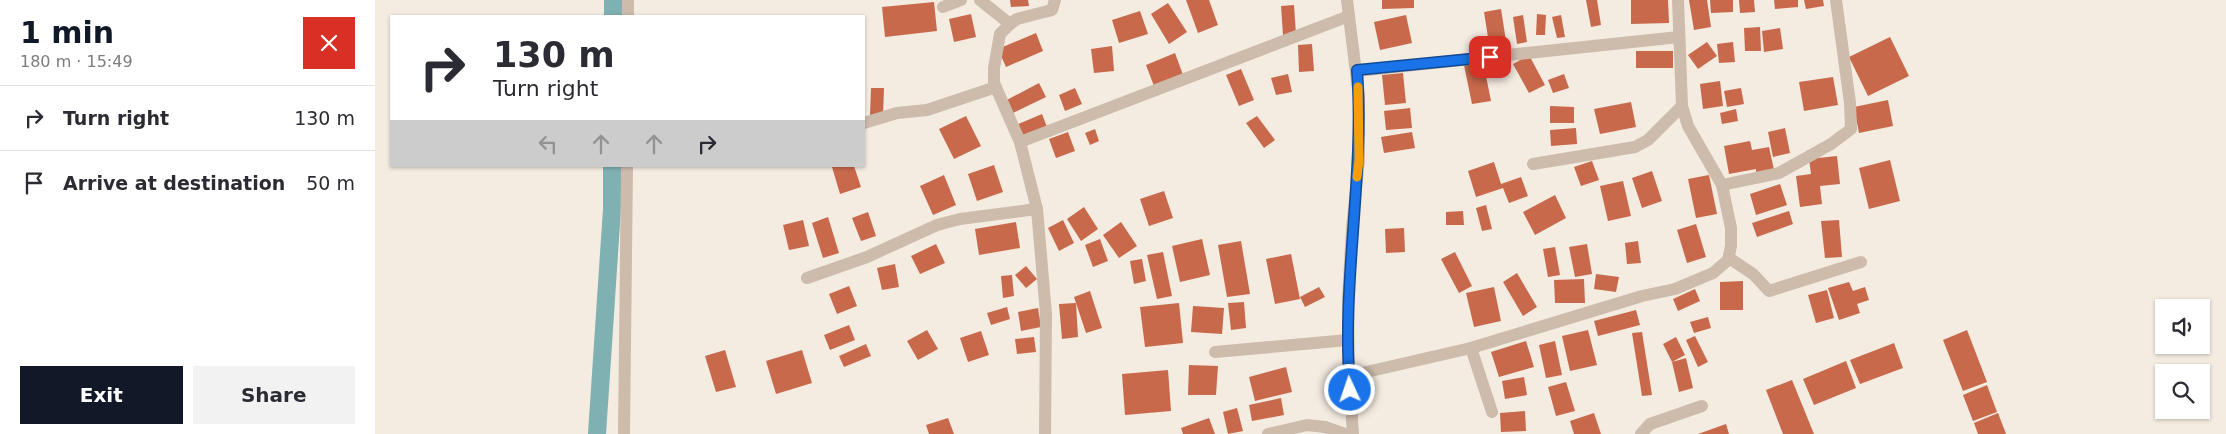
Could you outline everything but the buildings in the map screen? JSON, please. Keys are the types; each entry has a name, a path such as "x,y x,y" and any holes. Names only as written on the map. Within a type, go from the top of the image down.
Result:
{"street":[{"path":"628,0 628,15"},
{"path":"943,7 961,0"},
{"path":"980,0 1010,24"},
{"path":"1045,434 1045,314 1037,209 1020,142 996,87 994,68 1000,34 1017,20 1051,10 1055,0"},
{"path":"1347,0 1357,70 1359,160 1352,228 1348,299 1349,376 1353,434"},
{"path":"1349,376 1471,348 1642,296 1675,289 1713,273 1729,258 1731,228 1722,186 1688,126 1682,106 1678,0"},
{"path":"1722,186 1779,173 1831,144 1851,128 1851,112 1836,0"},
{"path":"1020,142 1349,16"},
{"path":"1357,70 1679,37"},
{"path":"865,123 897,113 927,110 996,87"},
{"path":"1533,164 1642,144 1682,106"},
{"path":"624,434 627,167"},
{"path":"807,278 867,257 937,225 960,219 1037,209"},
{"path":"1729,258 1753,274 1769,291 1861,262"},
{"path":"1215,352 1348,340"},
{"path":"1471,348 1492,412"},
{"path":"1641,434 1650,424 1702,406"},
{"path":"1268,434 1307,425 1325,427 1345,434"}],"waterway":[{"path":"613,0 613,15"},
{"path":"597,434 612,209 612,167"}],"slow traffic":[{"path":"1357,177 1359,160 1358,87"}],"route":[{"path":"1350,390 1348,299 1352,228 1359,160 1357,70 1490,57"}]}
